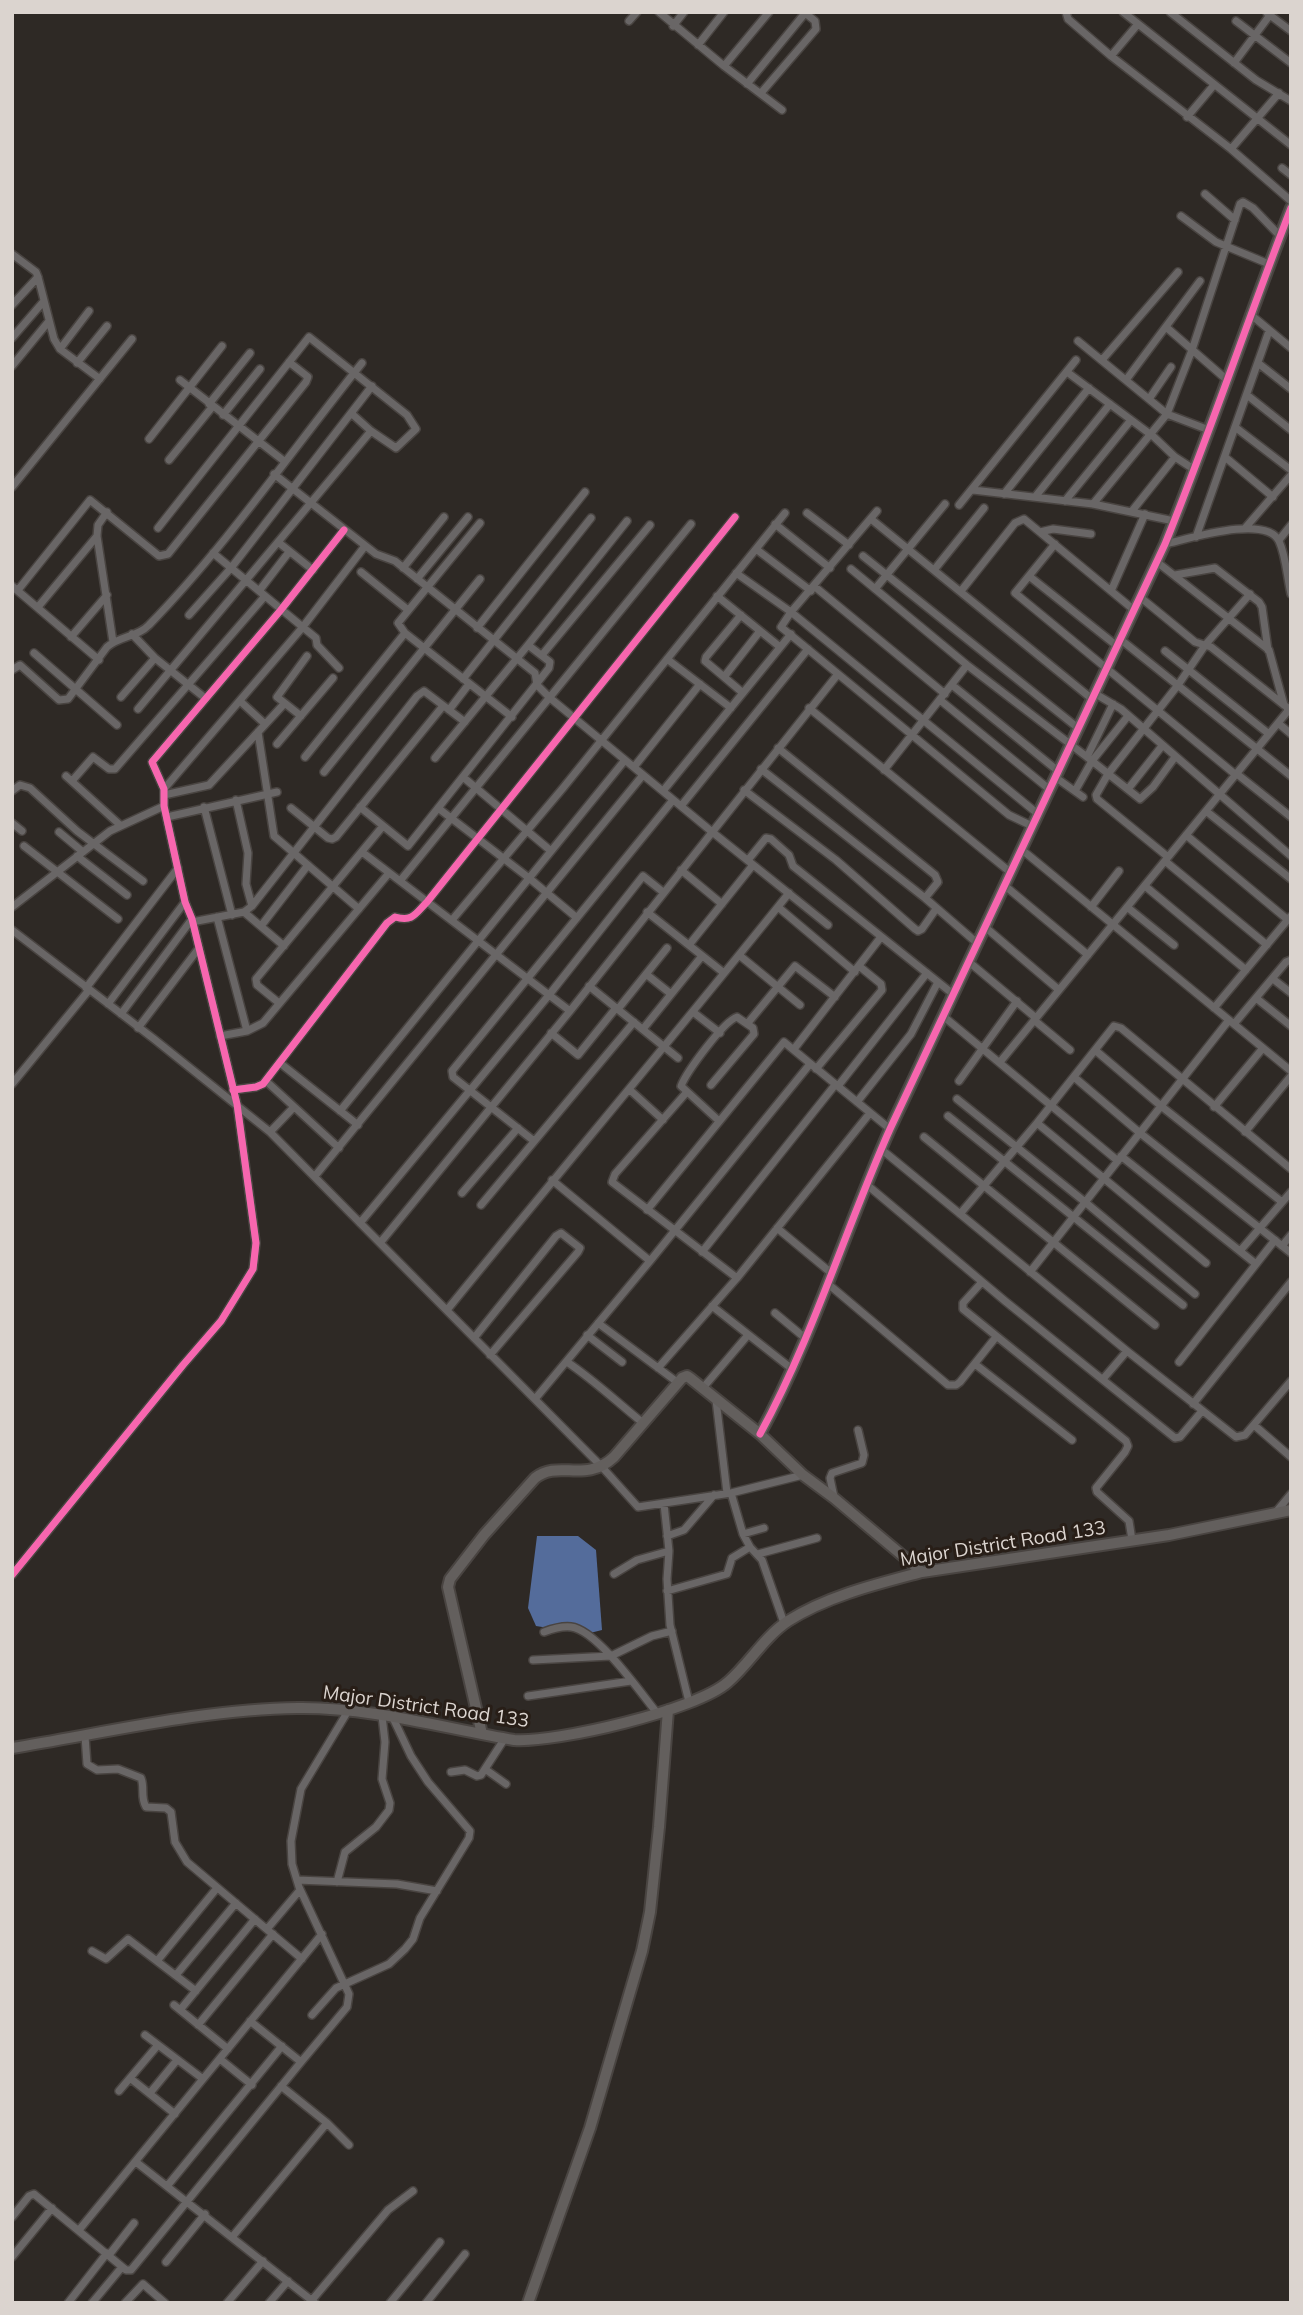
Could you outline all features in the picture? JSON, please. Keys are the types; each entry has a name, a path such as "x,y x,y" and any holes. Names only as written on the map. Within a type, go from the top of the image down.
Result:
{"street":[{"path":"629,21 637,12"},
{"path":"659,12 673,26 782,110"},
{"path":"673,26 684,12"},
{"path":"698,45 724,12"},
{"path":"724,66 769,12"},
{"path":"1066,12 1068,19 1111,57 1231,149 1291,201"},
{"path":"1123,12 1291,145"},
{"path":"1170,12 1234,63 1291,101"},
{"path":"747,84 805,13 815,21 816,29 761,93"},
{"path":"1234,63 1256,36 1268,14 1291,31"},
{"path":"1236,21 1291,63"},
{"path":"1111,57 1138,24"},
{"path":"1187,117 1214,85"},
{"path":"1231,149 1279,93"},
{"path":"1282,168 1291,175"},
{"path":"1205,194 1235,220"},
{"path":"1093,504 1167,414 1192,350 1240,204 1247,203 1280,236"},
{"path":"760,1434 792,1369 865,1184 890,1129 1165,544 1195,470 1269,264 1288,223 1291,208"},
{"path":"1181,216 1226,247 1269,264"},
{"path":"12,254 38,277 54,339 60,349 100,379"},
{"path":"1102,360 1178,272"},
{"path":"12,305 38,277"},
{"path":"1126,380 1200,281"},
{"path":"12,338 44,301"},
{"path":"60,349 89,311"},
{"path":"1250,314 1291,348"},
{"path":"12,366 49,321"},
{"path":"77,363 107,326"},
{"path":"1166,327 1227,380"},
{"path":"1196,537 1269,331"},
{"path":"158,528 309,337 407,415 415,429 396,448 351,413"},
{"path":"12,487 132,339"},
{"path":"1078,341 1167,414 1209,430"},
{"path":"149,439 222,346"},
{"path":"169,460 250,353"},
{"path":"959,505 1076,360"},
{"path":"99,660 15,588 90,500 159,556 168,554 309,377 289,362"},
{"path":"12,670 20,665 63,701 68,699 113,642 149,626 213,553 362,363"},
{"path":"1258,363 1291,389"},
{"path":"1149,399 1171,367"},
{"path":"223,415 260,369"},
{"path":"1067,372 1195,470"},
{"path":"180,380 284,460"},
{"path":"189,615 231,568 372,386"},
{"path":"1004,494 1089,388"},
{"path":"1247,395 1291,430"},
{"path":"1035,498 1110,404"},
{"path":"1065,501 1131,420"},
{"path":"1235,427 1291,472 1246,527"},
{"path":"138,709 371,431"},
{"path":"1132,511 1175,457"},
{"path":"1225,457 1273,497"},
{"path":"274,474 376,555 395,561 517,659 534,673 537,685 550,698 828,925"},
{"path":"973,490 1093,504 1174,521"},
{"path":"477,628 585,492"},
{"path":"875,589 945,504"},
{"path":"934,570 984,508"},
{"path":"877,511 813,589 790,612 781,627 1009,815 1032,826"},
{"path":"107,512 98,525 97,536 113,642"},
{"path":"452,920 785,513"},
{"path":"807,513 849,545"},
{"path":"1111,591 1145,514"},
{"path":"403,568 444,517"},
{"path":"417,579 467,517"},
{"path":"233,1090 256,1087 266,1081 387,923 396,917 410,919 427,902 735,517"},
{"path":"291,808 332,839 336,837 446,708 493,640 592,518"},
{"path":"871,519 1093,696 1113,704 1128,716 1291,856"},
{"path":"961,591 1018,520 1028,521 1134,610"},
{"path":"435,758 627,522"},
{"path":"480,523 398,623 405,633 512,717"},
{"path":"400,881 691,524"},
{"path":"775,524 830,568"},
{"path":"542,655 650,525"},
{"path":"1279,540 1291,525"},
{"path":"1165,544 1246,527 1264,529 1279,540 1291,594"},
{"path":"1040,532 1054,529 1091,534"},
{"path":"12,1575 221,1321 253,1269 256,1243 237,1104 185,901 164,806 164,792 152,762 280,611 344,530"},
{"path":"38,607 97,536"},
{"path":"278,542 313,570"},
{"path":"1055,544 1015,593 1157,711 1291,817"},
{"path":"164,792 302,628 365,546"},
{"path":"755,549 813,589 1049,789"},
{"path":"120,825 69,778 93,757 109,769 115,769 262,593 289,552"},
{"path":"213,553 316,638 317,645 339,668"},
{"path":"863,556 1078,728"},
{"path":"1157,562 1269,650"},
{"path":"1175,575 1215,568 1250,594 1262,607 1269,650 1284,705"},
{"path":"852,569 967,665 1137,797 1144,798 1175,757"},
{"path":"361,572 408,610"},
{"path":"736,573 790,612 1038,814"},
{"path":"1029,576 1178,685 1291,776"},
{"path":"324,772 480,579"},
{"path":"1250,594 1206,645 1108,774 1096,795 1097,799 1268,944"},
{"path":"71,637 107,595"},
{"path":"717,596 780,647"},
{"path":"1000,1062 1287,712 1288,708 1206,645 1195,642 1140,597"},
{"path":"741,615 706,657 708,664 743,693"},
{"path":"724,677 760,631"},
{"path":"305,757 405,633"},
{"path":"132,634 155,658 205,698"},
{"path":"663,791 791,634"},
{"path":"360,807 408,846 551,665 528,645"},
{"path":"681,806 808,649"},
{"path":"1165,651 1269,734"},
{"path":"34,653 117,725"},
{"path":"300,716 284,704 277,694 307,656"},
{"path":"121,697 155,658"},
{"path":"667,659 731,708"},
{"path":"884,770 967,665"},
{"path":"380,1243 570,1011 838,674"},
{"path":"277,744 333,678"},
{"path":"634,767 699,684"},
{"path":"952,685 1083,797"},
{"path":"121,1014 192,920 232,915 244,912 251,906 417,696 424,691 465,722"},
{"path":"240,701 265,724"},
{"path":"164,792 209,785 284,704"},
{"path":"1075,791 1113,704"},
{"path":"809,708 1010,872"},
{"path":"1090,759 1128,716"},
{"path":"1278,723 1291,734"},
{"path":"258,732 274,836 359,909"},
{"path":"1128,789 1163,746"},
{"path":"778,748 935,875 938,882 925,898"},
{"path":"340,1111 625,760"},
{"path":"761,769 925,898 977,943"},
{"path":"315,1176 643,775"},
{"path":"463,777 551,851"},
{"path":"12,791 20,785 26,785 143,881"},
{"path":"744,790 836,860 918,931 936,909"},
{"path":"167,817 278,792"},
{"path":"236,800 248,853 246,884 251,906"},
{"path":"534,1141 453,1077 452,1071 673,800"},
{"path":"12,908 120,825 164,806"},
{"path":"204,807 232,915"},
{"path":"438,808 577,918"},
{"path":"1206,811 1291,879"},
{"path":"12,823 22,831"},
{"path":"279,1003 255,982 383,826"},
{"path":"59,832 127,895"},
{"path":"1186,835 1290,919 1214,1008"},
{"path":"689,945 722,904 766,838 771,839 789,855 793,866 953,994"},
{"path":"24,846 118,919"},
{"path":"1021,849 1291,1071"},
{"path":"362,852 570,1011"},
{"path":"261,926 308,865"},
{"path":"12,1084 88,989 178,868"},
{"path":"681,870 722,904"},
{"path":"1091,907 1119,871"},
{"path":"220,1036 247,1031 263,1023 389,873"},
{"path":"360,1223 549,995 643,876 663,892"},
{"path":"1004,885 1088,955"},
{"path":"1145,886 1246,970"},
{"path":"447,1310 789,893"},
{"path":"107,1004 185,901"},
{"path":"535,1399 813,1066 882,990 881,984 857,969 778,907"},
{"path":"1127,907 1174,945"},
{"path":"244,912 284,946"},
{"path":"647,912 724,973"},
{"path":"217,917 247,1031"},
{"path":"985,927 1059,990"},
{"path":"12,930 270,1132 602,1467 638,1507 729,1493 803,1475"},
{"path":"794,1049 881,937"},
{"path":"138,1027 199,948"},
{"path":"551,1033 578,1055 667,948"},
{"path":"739,954 800,1005"},
{"path":"643,1029 702,956"},
{"path":"1030,1272 1182,1080 1286,962 1291,960"},
{"path":"968,962 1017,1001 1070,1050"},
{"path":"747,1024 795,966 835,998"},
{"path":"702,1252 928,973"},
{"path":"646,974 671,994"},
{"path":"1273,979 1291,993"},
{"path":"856,1102 911,1034 938,982"},
{"path":"589,986 678,1058"},
{"path":"1256,998 1291,1026"},
{"path":"959,1081 1017,1001"},
{"path":"693,1012 720,1032"},
{"path":"943,1016 1051,1105 1256,1264"},
{"path":"712,1085 754,1034 753,1028 734,1017 682,1082 686,1093 719,1121"},
{"path":"481,1205 634,1021"},
{"path":"960,1214 1037,1124 1112,1028 1117,1026 1291,1169"},
{"path":"646,1210 784,1042 890,1129"},
{"path":"1214,1107 1263,1048"},
{"path":"1095,1050 1282,1202"},
{"path":"280,1063 358,1125"},
{"path":"1245,1132 1291,1076"},
{"path":"1074,1077 1291,1253"},
{"path":"266,1081 339,1149"},
{"path":"630,1090 663,1120"},
{"path":"686,1093 613,1178 615,1185 737,1278"},
{"path":"957,1099 1195,1294"},
{"path":"270,1132 294,1107"},
{"path":"658,1368 737,1278 870,1113"},
{"path":"948,1116 1182,1305"},
{"path":"1037,1124 1206,1263"},
{"path":"462,1193 518,1128"},
{"path":"924,1137 1155,1325"},
{"path":"881,1149 1236,1437 1245,1435 1291,1381"},
{"path":"552,1180 650,1261"},
{"path":"865,1184 1175,1438 1180,1437 1202,1411"},
{"path":"1240,1251 1291,1192"},
{"path":"777,1228 948,1385 956,1385 996,1337"},
{"path":"474,1338 556,1236 561,1233 577,1244 580,1248 578,1252 490,1355"},
{"path":"1282,1246 1291,1235"},
{"path":"1179,1362 1275,1240"},
{"path":"982,1282 962,1306 963,1310 1126,1441 1128,1446 1125,1452 1096,1488 1097,1492 1129,1521 1132,1540"},
{"path":"1193,1404 1291,1282"},
{"path":"712,1306 792,1369"},
{"path":"775,1313 804,1338"},
{"path":"598,1323 677,1382"},
{"path":"587,1335 622,1362"},
{"path":"702,1389 748,1335"},
{"path":"1102,1379 1127,1351"},
{"path":"567,1362 587,1375 596,1386 643,1423"},
{"path":"975,1364 1072,1440"},
{"path":"482,1734 448,1587 450,1579 510,1505 541,1473 551,1470 592,1471 602,1467 677,1382 687,1376 760,1434 803,1475 922,1572"},
{"path":"716,1400 729,1493 743,1534 750,1547 758,1554 784,1623"},
{"path":"1254,1425 1291,1457"},
{"path":"834,1498 830,1478 832,1473 859,1466 864,1459 858,1430"},
{"path":"1273,1515 1291,1494"},
{"path":"667,1536 684,1530 714,1495"},
{"path":"664,1504 669,1551 667,1591 672,1631 689,1702"},
{"name":"Major District Road 133","path":"12,1748 254,1710 300,1708 348,1711 505,1738 523,1740 557,1737 662,1712 726,1684 784,1623 842,1596 922,1572 1132,1540 1291,1510"},
{"path":"743,1534 764,1528"},
{"path":"758,1554 817,1538"},
{"path":"667,1591 727,1574 732,1558 750,1547"},
{"path":"614,1574 637,1560 669,1551"},
{"path":"528,2303 590,2128 647,1930 659,1827 662,1712 611,1656 586,1634 571,1627 544,1632"},
{"path":"533,1660 611,1656 652,1636 672,1631"},
{"path":"528,1696 631,1681"},
{"path":"12,2217 32,2194 122,2267 131,2270 347,2007 349,1994 300,1890 292,1864 291,1841 300,1789 348,1711"},
{"path":"337,1882 345,1852 376,1827 389,1810 390,1803 382,1779 387,1717"},
{"path":"312,2015 332,1992 389,1964 405,1949 413,1939 420,1918 470,1831 428,1782 387,1717"},
{"path":"85,1736 87,1764 97,1770 117,1769 141,1778 142,1799 146,1807 166,1808 171,1812 175,1842 180,1853 217,1888 302,1959"},
{"path":"451,1772 465,1770 477,1776 485,1769 505,1738"},
{"path":"485,1769 506,1784"},
{"path":"297,1880 397,1884 437,1891"},
{"path":"157,1961 217,1888"},
{"path":"198,2025 300,1890"},
{"path":"176,1975 236,1903"},
{"path":"228,2049 177,2008 196,1991 256,1919"},
{"path":"79,2230 322,1934"},
{"path":"92,1951 106,1959 128,1939 196,1991"},
{"path":"250,2021 301,2062"},
{"path":"145,2035 203,2079"},
{"path":"119,2091 158,2045"},
{"path":"167,2185 282,2046"},
{"path":"220,2059 252,2085"},
{"path":"150,2093 177,2060"},
{"path":"130,2078 175,2114"},
{"path":"281,2086 327,2123 349,2145"},
{"path":"233,2236 327,2123"},
{"path":"136,2162 314,2302 388,2210 413,2191"},
{"path":"12,2257 52,2208"},
{"path":"166,2262 205,2214"},
{"path":"68,2303 134,2223"},
{"path":"390,2303 440,2242"},
{"path":"426,2303 465,2254"},
{"path":"227,2303 263,2261"},
{"path":"92,2303 122,2267"},
{"path":"269,2303 288,2281"},
{"path":"125,2303 143,2284 165,2303"}],"water":[{"path":"537,1536 578,1536 596,1550 602,1630 586,1634 536,1626 528,1608"}],"cycle path":[{"path":"760,1434 813,1322 890,1129 1165,544 1291,208"},
{"path":"233,1090 263,1084 387,923 395,917 413,916 427,902 735,517"},
{"path":"12,1575 221,1321 253,1269 256,1243 237,1104 192,919 185,902 164,806 164,789 152,762 280,611 344,530"}]}
